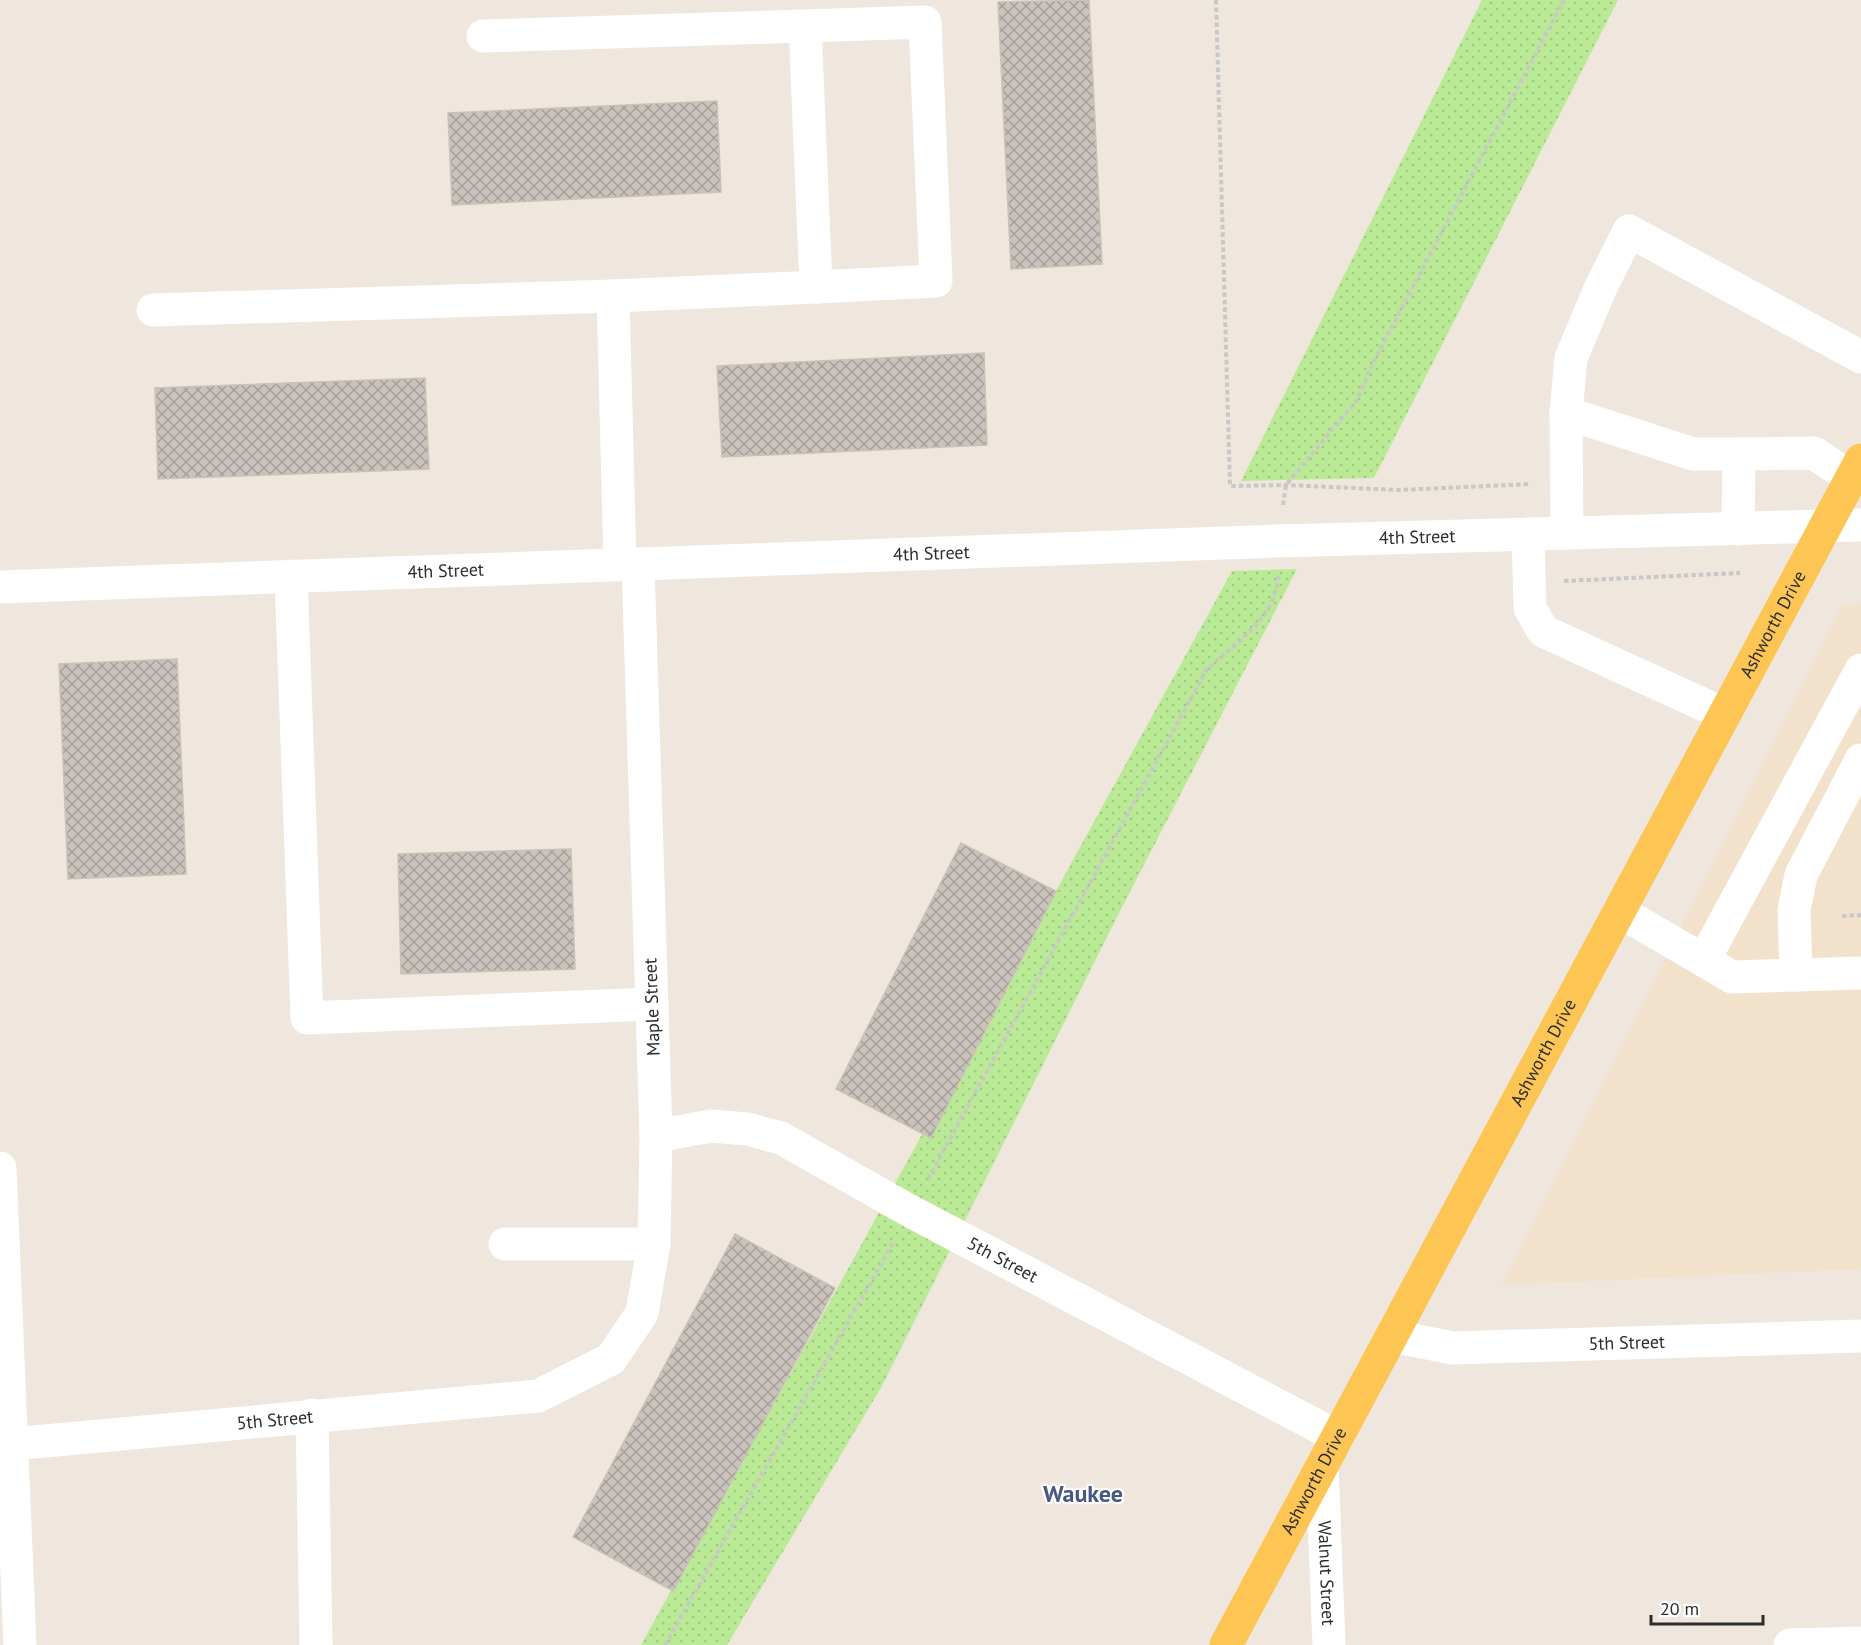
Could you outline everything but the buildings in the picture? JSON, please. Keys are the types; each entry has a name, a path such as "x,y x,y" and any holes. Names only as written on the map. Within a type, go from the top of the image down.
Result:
{"main road":[{"name":"Ashworth Drive","path":"1226,1645 1856,469"}],"street":[{"path":"153,310 613,296 936,281 925,22 483,36"},
{"path":"805,26 816,288"},
{"path":"1724,714 1543,631 1530,608 1566,413 1571,358 1600,289 1629,231 1861,357"},
{"name":"Maple Street","path":"538,1396 611,1359 642,1313 654,1244 656,1136 652,1004 613,296"},
{"path":"1566,413 1693,454 1814,453 1856,469"},
{"path":"1738,529 1739,454"},
{"name":"4th Street","path":"0,586 1278,541 1861,525"},
{"path":"291,576 307,1018 652,1004"},
{"path":"1704,960 1861,670"},
{"path":"1796,975 1794,910 1800,874 1861,760"},
{"path":"1619,911 1732,977 1861,973"},
{"name":"5th Street","path":"656,1136 711,1126 747,1129 781,1138 910,1211 1338,1437"},
{"path":"0,1168 20,1645"},
{"path":"505,1244 654,1244"},
{"name":"5th Street","path":"1392,1336 1453,1348 1861,1336"},
{"name":"5th Street","path":"12,1444 538,1396"},
{"path":"312,1415 316,1645"},
{"name":"Walnut Street","path":"1322,1465 1329,1645"},
{"path":"1790,1645 1844,1644"}],"path":[{"path":"1216,0 1230,486 1286,485 1399,490 1538,484 1545,534"},
{"path":"665,1645 910,1211 1207,669 1260,622 1277,588 1278,541 1286,485 1357,400 1374,361 1564,0"},
{"path":"1554,582 1740,573"},
{"path":"1842,916 1861,915"}],"shaded area":[{"path":"1861,604 1861,1269 1502,1285 1842,605"}],"green space":[{"path":"1482,0 1618,0 1374,478 1241,481"},
{"path":"1297,569 1119,913 882,1386 727,1645 641,1645 1232,571"}],"district":[{"name":"Waukee","path":"1083,1494"}]}
